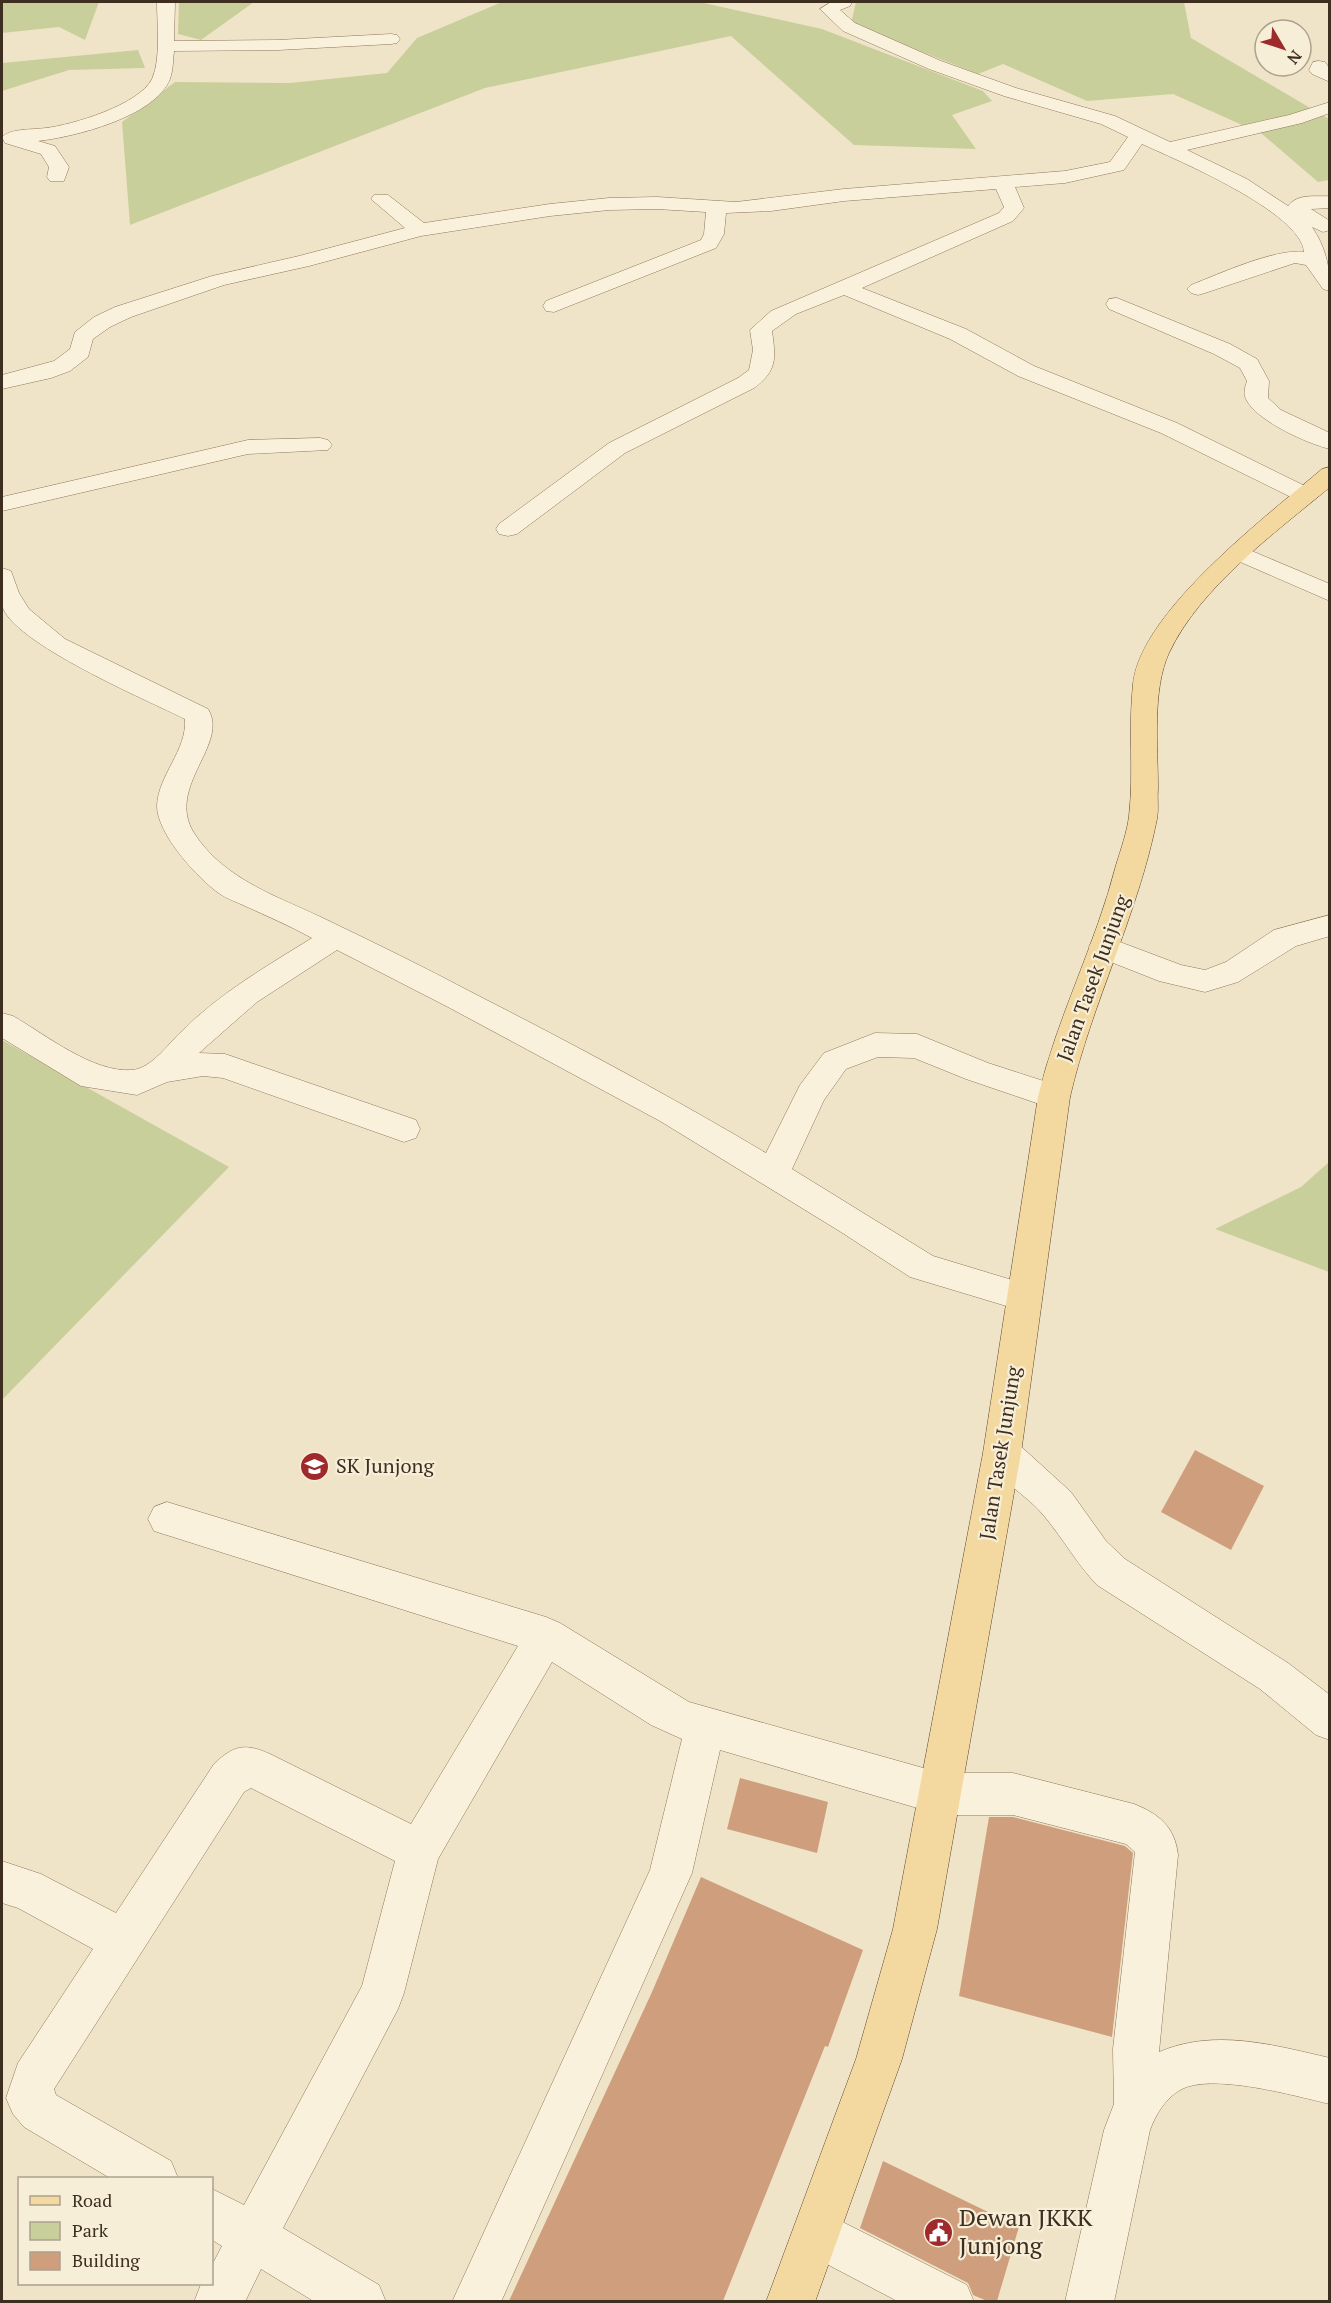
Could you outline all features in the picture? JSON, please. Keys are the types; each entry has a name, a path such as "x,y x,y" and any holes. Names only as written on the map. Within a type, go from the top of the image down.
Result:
{"main road":[{"name":"Jalan Tasek Junjung","path":"790,2301 817,2233 879,2059 915,1929 1002,1453 1054,1097 1064,1054 1124,892 1143,817 1146,682 1150,663 1177,616 1240,553 1329,474"}],"street":[{"path":"6,138 64,133 86,128 116,116 147,96 162,78 166,2"},
{"path":"844,2 829,9 849,27 935,65 1010,92 1108,120 1139,135 1165,157 1195,163 1240,183 1285,213 1304,231 1314,246 1316,266 1329,285"},
{"path":"165,46 278,45 391,39"},
{"path":"1165,157 1329,107"},
{"path":"1117,166 1139,135"},
{"path":"6,138 48,150 59,167 57,177"},
{"path":"2,382 43,373 62,366 80,351 83,337 102,322 132,309 219,280 302,262 420,230 550,210 609,204 657,203 716,207 771,205 844,195 1065,177 1117,166 1139,165"},
{"path":"508,529 617,448 746,383 760,373 764,350 761,330 769,321 1006,217 1014,208 1003,183"},
{"path":"381,198 420,230"},
{"path":"1329,202 1301,203 1297,208 1329,230"},
{"path":"554,306 709,244 714,234 716,207"},
{"path":"1198,290 1262,266 1295,257 1315,260"},
{"path":"844,288 958,334 1026,371 1169,428 1305,495"},
{"path":"1117,304 1222,349 1249,364 1258,381 1255,393 1257,400 1273,415 1329,441"},
{"path":"2,504 249,447 320,445"},
{"path":"1240,553 1329,594"},
{"path":"2,576 6,593 19,614 56,645 198,715 199,729 189,759 177,781 171,807 180,834 199,858 230,887 459,999 671,1112 922,1267 1023,1297"},
{"path":"1104,947 1168,971 1203,981 1230,975 1285,938 1329,925"},
{"path":"161,1071 198,1035 246,994 335,937"},
{"path":"2,1024 92,1077 137,1083 161,1071 203,1064 225,1066 404,1129"},
{"path":"773,1173 811,1094 835,1061 875,1045 916,1046 977,1071 1054,1097"},
{"path":"1002,1453 1058,1504 1092,1553 1111,1572 1274,1676 1329,1721"},
{"path":"168,1519 546,1636 665,1711 684,1720 941,1794 1013,1794 1134,1825 1153,1837 1157,1855 1136,2049 1137,2103"},
{"path":"218,2301 382,1993 419,1851 546,1636"},
{"path":"476,2301 671,1873 705,1726"},
{"path":"152,2177 40,2111 29,2098 34,2079 229,1778 241,1767 255,1768 419,1851"},
{"path":"2,1882 26,1889 123,1941"},
{"path":"1089,2301 1127,2130 1137,2103 1155,2080 1175,2068 1207,2062 1247,2063 1329,2081"},
{"path":"213,2214 363,2301"},
{"path":"817,2233 950,2301"}],"green space":[{"path":"2,2 99,2 85,40 59,27 2,33"},
{"path":"179,2 254,2 201,40 178,34"},
{"path":"502,2 699,2 822,29 983,91 992,101 952,115 976,149 854,145 731,36 485,88 130,225 122,122 175,82 290,83 387,73 417,38"},
{"path":"856,2 1184,2 1191,38 1253,74 1253,78 1259,78 1329,119 1329,180 1318,182 1262,134 1173,94 1087,101 1003,64 978,74 851,24"},
{"path":"138,50 145,68 69,70 2,91 2,63"},
{"path":"2,1040 229,1167 2,1400"},
{"path":"1329,1162 1329,1272 1215,1229 1301,1187"}],"building":[{"path":"1195,1450 1264,1486 1231,1550 1161,1512"},
{"path":"740,1778 828,1802 817,1853 727,1829"},
{"path":"989,1817 1013,1817 1125,1846 1133,1853 1112,2037 959,1996"},
{"path":"701,1877 863,1950 828,2047 825,2046 723,2301 509,2301 652,1992"},
{"name":"Dewan JKKK Junjong","path":"883,2161 1019,2227 997,2301 987,2301 973,2295 968,2283 860,2228"}],"place":[{"name":"SK Junjong","path":"315,1466"},
{"name":"Dewan JKKK Junjong","path":"938,2232"}]}
